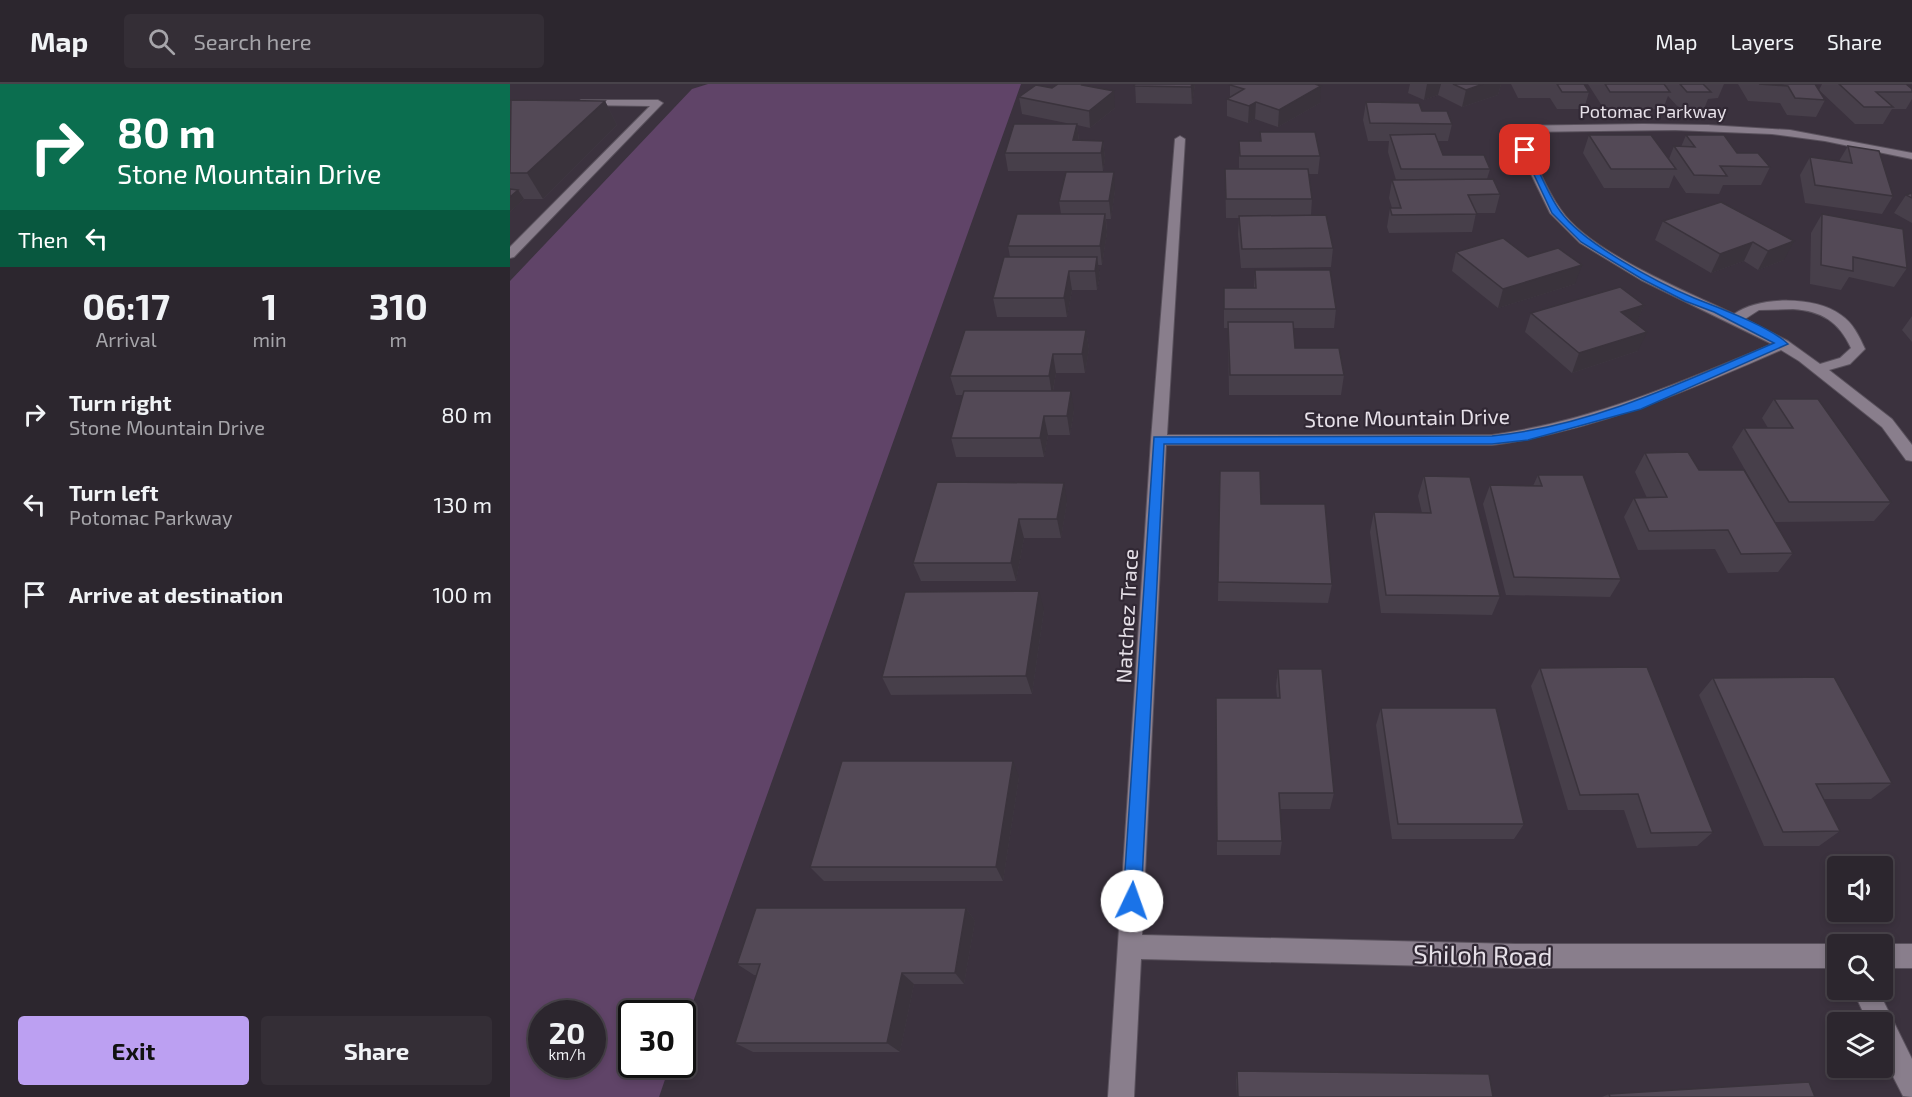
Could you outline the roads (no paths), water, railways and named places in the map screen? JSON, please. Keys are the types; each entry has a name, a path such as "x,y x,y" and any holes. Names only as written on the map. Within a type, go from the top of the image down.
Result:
{"street":[{"path":"510,254 658,103 567,102"},
{"name":"Potomac Parkway","path":"1912,156 1828,138 1773,131 1721,128 1514,129 1556,213 1577,233 1645,277 1736,319 1783,344 1887,423 1912,456"},
{"name":"Natchez Trace","path":"1120,1097 1159,440 1180,138"},
{"path":"1736,319 1755,307 1786,305 1811,306 1838,317 1853,334 1858,349 1845,361 1818,369"},
{"name":"Stone Mountain Drive","path":"1159,440 1492,440 1528,436 1637,406 1783,344"},
{"name":"Shiloh Road","path":"1129,947 1516,956 1827,956"},
{"path":"1893,956 1912,956"},
{"path":"1893,1047 1912,1087"}]}
